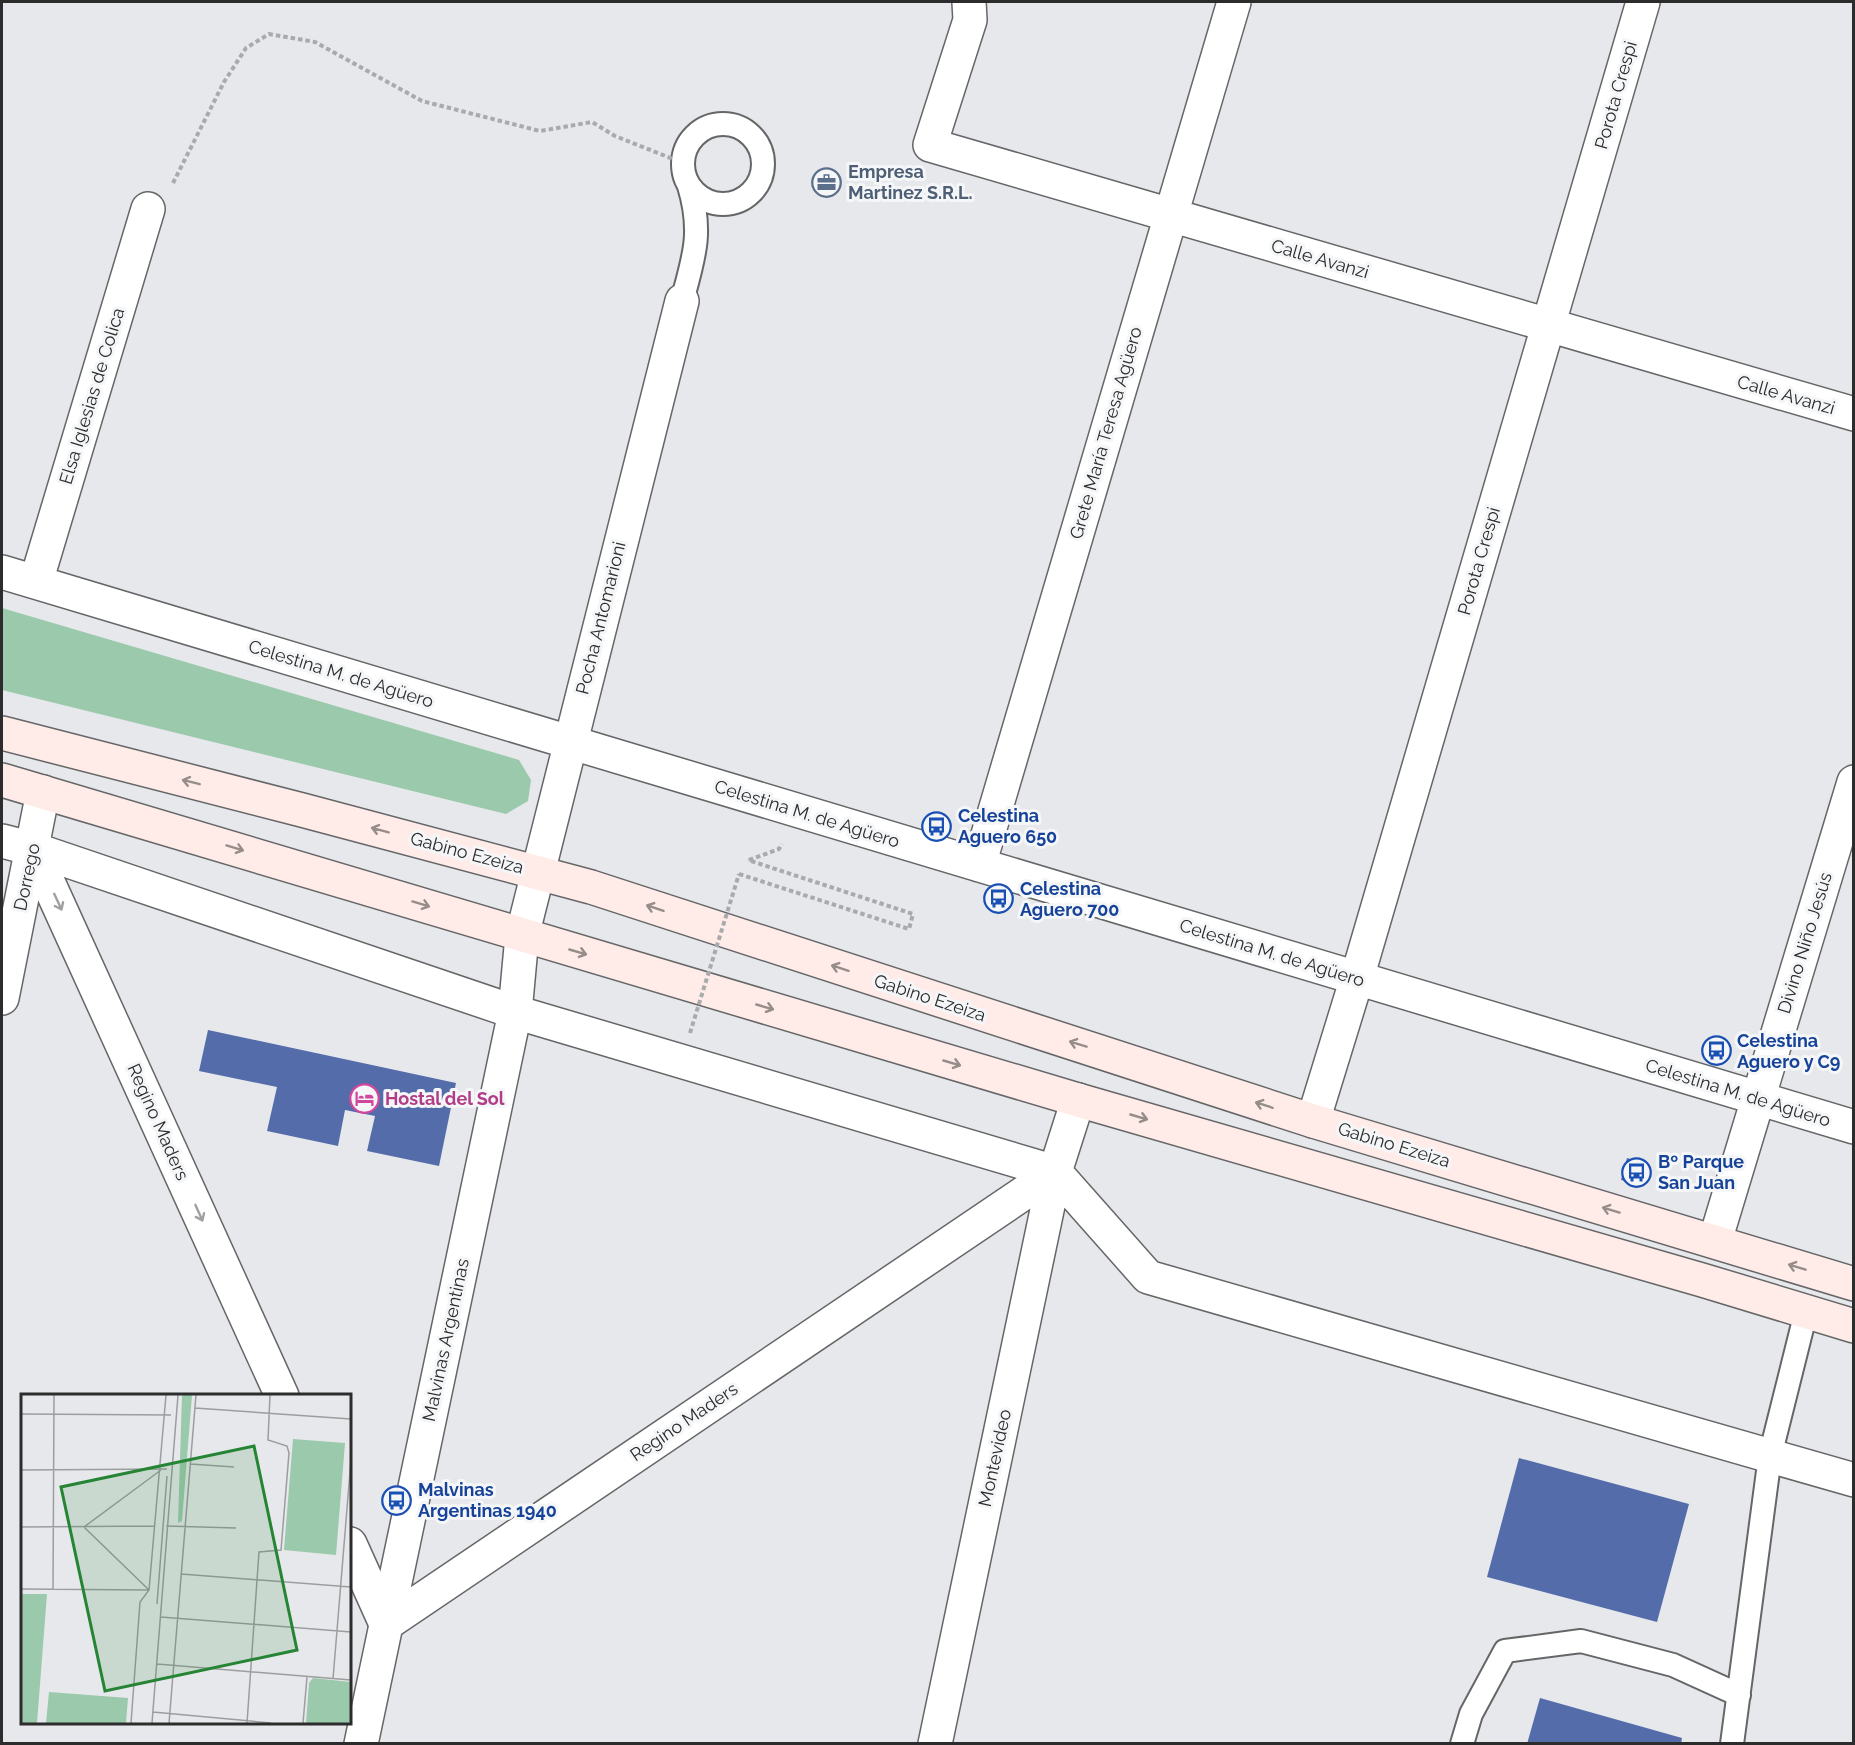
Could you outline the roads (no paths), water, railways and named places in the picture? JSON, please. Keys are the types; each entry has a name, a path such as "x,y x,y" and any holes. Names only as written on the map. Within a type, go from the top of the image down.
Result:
{"main road":[{"name":"Gabino Ezeiza","path":"2,733 591,887 1313,1121 1854,1284"},
{"path":"2,780 1078,1100 1854,1326"}],"street":[{"name":"Calle Avanzi","path":"969,2 969,20 930,145 1854,414"},
{"name":"Grete María Teresa Agüero","path":"979,865 1234,2"},
{"name":"Porota Crespi","path":"1313,1121 1643,2"},
{"name":"Elsa Iglesias de Colica","path":"36,582 148,209"},
{"name":"Pocha Antomarioni","path":"522,936 569,742 682,301"},
{"name":"Celestina M. de Agüero","path":"2,572 1854,1127"},
{"name":"Divino Niño Jesús","path":"1715,1241 1854,782"},
{"name":"Dorrego","path":"2,998 44,792"},
{"path":"2,840 515,1012 1055,1172 1148,1277 1854,1480"},
{"name":"Regino Maders","path":"33,849 282,1394"},
{"name":"Malvinas Argentinas","path":"361,1743 515,1012 522,936"},
{"name":"Montevideo","path":"935,1743 1055,1172 1078,1100"},
{"name":"Regino Maders","path":"386,1624 1055,1172"},
{"path":"351,1546 386,1624"}],"lane":[{"path":"682,301 697,246 705,228 719,213 745,197 761,176 763,162 760,148 753,137 742,128 729,124 715,124 702,129 692,138 685,150 682,163 684,175 698,196 722,204 734,202"},
{"path":"690,186 696,215 697,246"},
{"path":"1732,1743 1770,1456 1806,1312"},
{"path":"1462,1743 1471,1713 1504,1651 1581,1641 1673,1665 1739,1695"}],"place":[{"name":"Empresa Martinez S.R.L.","path":"827,182"},
{"name":"Celestina Aguero 650","path":"937,826"},
{"name":"Celestina Aguero 700","path":"999,899"},
{"name":"Celestina Aguero y C9","path":"1716,1051"},
{"name":"Hostal del Sol","path":"364,1099"},
{"name":"Bº Parque San Juan","path":"1637,1172"},
{"name":"Malvinas Argentinas 1940","path":"397,1500"}]}
